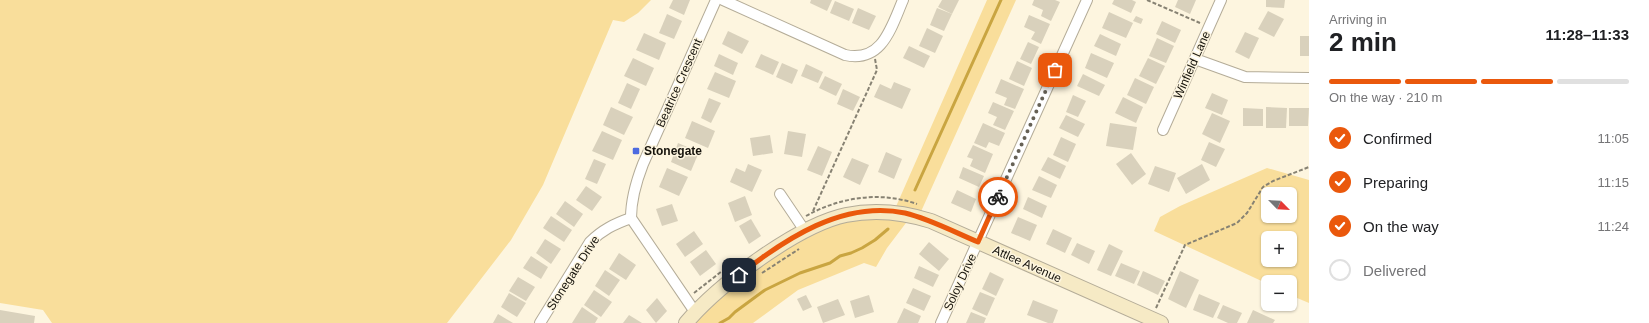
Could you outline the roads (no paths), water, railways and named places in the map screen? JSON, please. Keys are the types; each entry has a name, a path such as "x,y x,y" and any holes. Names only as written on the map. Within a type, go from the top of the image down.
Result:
{"street":[{"name":"Beatrice Crescent","path":"631,218 633,194 643,164 716,0"},
{"path":"723,0 845,55 855,57 864,56 873,52 888,34 903,0"},
{"name":"Soloy Drive","path":"941,323 1087,0"},
{"name":"Winfield Lane","path":"1162,130 1221,0"},
{"path":"1195,59 1245,77 1309,78"},
{"path":"780,194 805,231"},
{"name":"Attlee Avenue","path":"686,323 713,295 746,269 805,231 833,218 846,215 889,212 903,213 923,219 1161,323"},
{"path":"631,218 695,312"},
{"name":"Stonegate Drive","path":"540,323 590,242 601,231 631,218"}],"waterway":[{"path":"915,190 1001,0"},
{"path":"720,323 729,318 765,290 800,273 830,263 840,256 862,248 875,240 888,229"}],"place":[{"name":"Stonegate","path":"636,151"}]}
